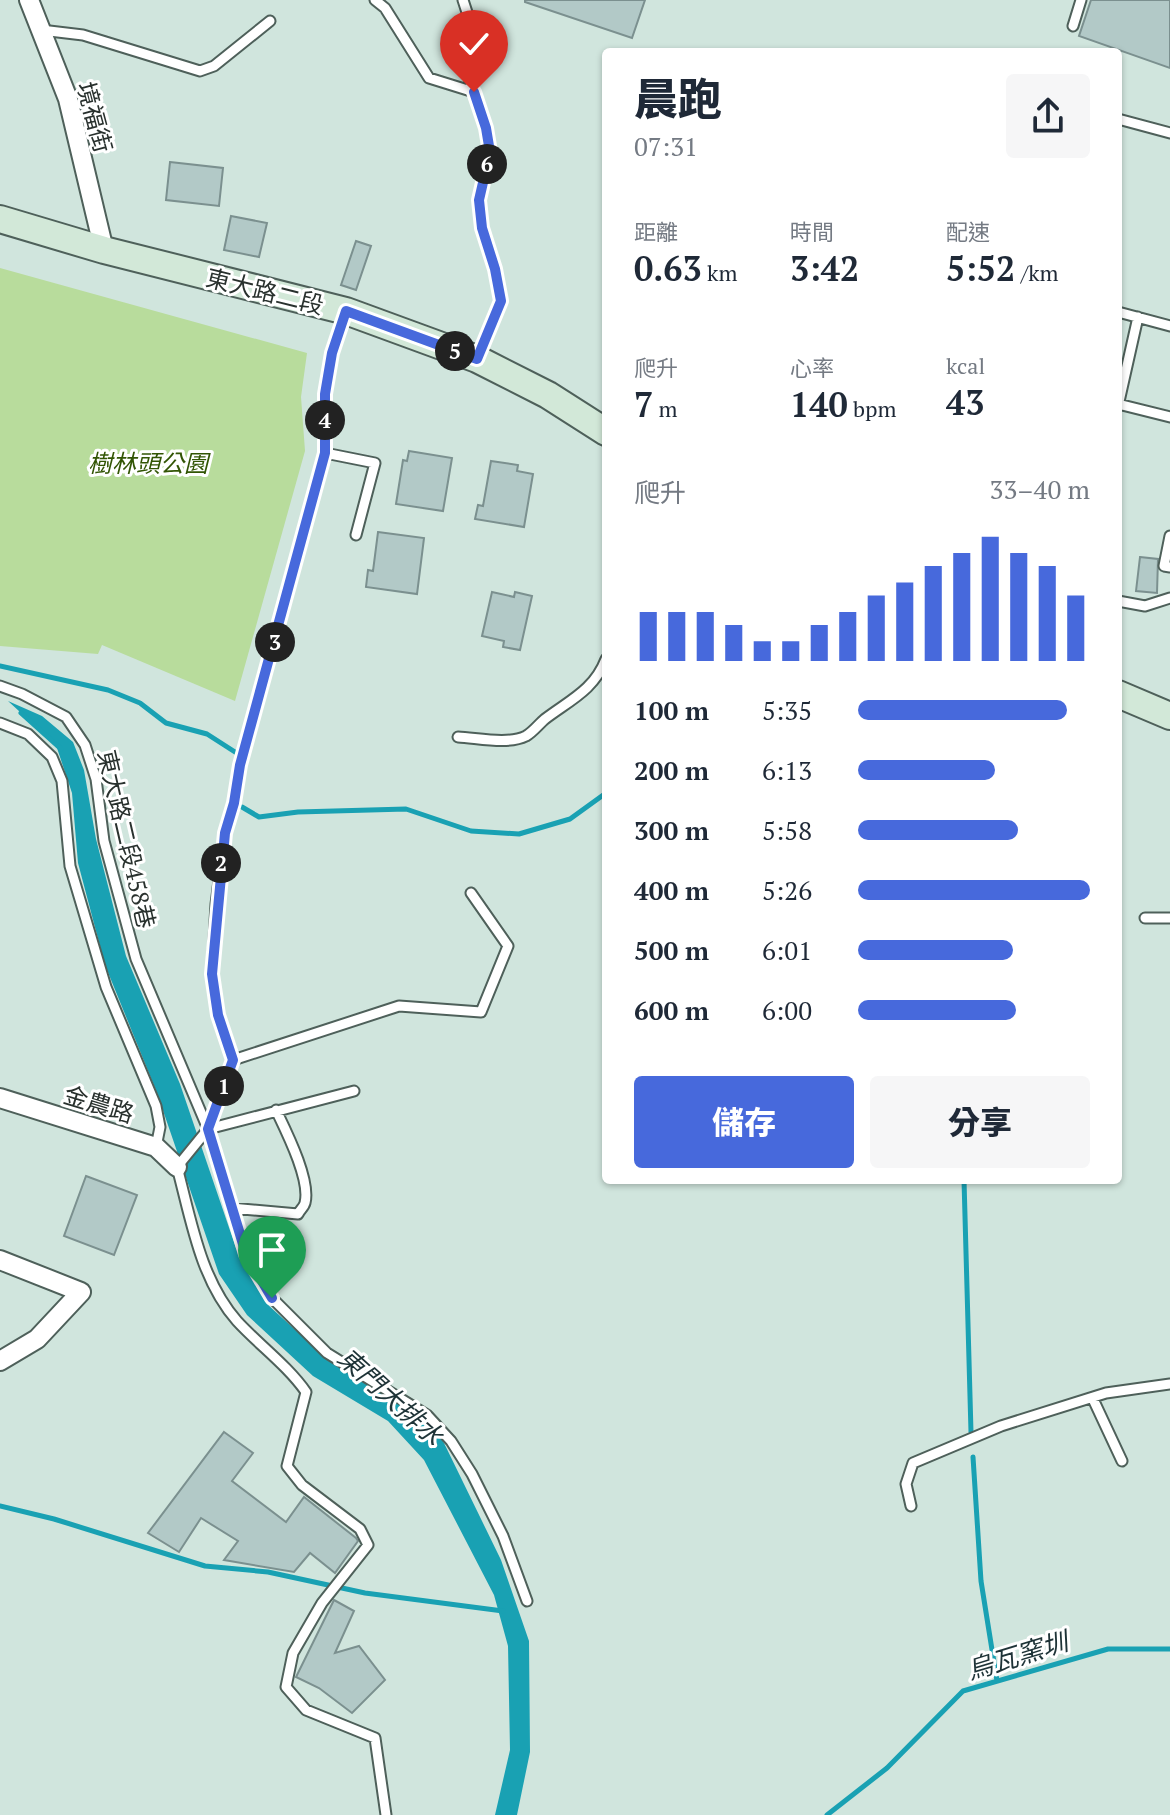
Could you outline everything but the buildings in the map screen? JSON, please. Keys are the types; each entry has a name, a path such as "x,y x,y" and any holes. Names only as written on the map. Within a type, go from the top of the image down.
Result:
{"main road":[{"name":"東大路二段","path":"0,219 104,250 346,311 477,359 548,395 602,429"},
{"path":"1122,696 1170,716"}],"street":[{"name":"境福街","path":"29,0 68,99 104,250"},
{"name":"金農路","path":"3,1105 156,1147 177,1167"},
{"path":"0,1260 81,1292 37,1339 0,1361"}],"lane":[{"path":"375,0 385,8 429,78 474,92"},
{"path":"463,0 474,34 466,69 486,128 490,152 479,200 482,228 501,301 477,359"},
{"path":"1073,26 1081,0"},
{"path":"41,30 83,35 200,71 214,66 270,21"},
{"path":"1122,120 1170,133"},
{"path":"346,311 332,353 325,394 325,453 240,765 225,833 212,974 218,1015 233,1060 208,1129 177,1167 201,1256 216,1290 235,1319 306,1392 287,1466 302,1485 365,1535 368,1545 328,1595 293,1653 286,1687 306,1710 375,1738 386,1815"},
{"path":"1122,313 1170,326"},
{"path":"1122,387 1138,317"},
{"path":"1122,406 1170,417"},
{"path":"325,453 375,463 356,535"},
{"path":"1167,566 1170,536"},
{"path":"1122,602 1145,606 1170,598"},
{"path":"458,737 507,740 526,736 546,718 585,692 602,667"},
{"name":"東大路二段458巷","path":"0,686 66,717 85,745 96,779 104,841 136,959 208,1129 246,1254 272,1298 327,1353 427,1415 451,1441 472,1474 503,1536 527,1601"},
{"path":"0,723 28,734 52,757 62,781 70,866 106,987 156,1106 160,1127 156,1147"},
{"path":"233,1060 399,1006 481,1012 508,946 471,893"},
{"path":"1145,918 1170,918"},
{"path":"208,1129 354,1091"},
{"path":"231,1208 298,1214 305,1202 305,1185 276,1110"},
{"path":"911,1506 906,1484 913,1463 1001,1426 1106,1393 1170,1384"},
{"path":"1093,1399 1122,1461"}],"green space":[{"name":"樹林頭公園","path":"0,268 307,353 301,397 305,451 235,701 102,645 98,654 0,646"}],"water":[{"path":"8,701 42,716 73,742 84,770 96,839 126,956 180,1084 236,1248 267,1304 324,1356 420,1415 443,1441 501,1560 529,1641 530,1752 517,1815 495,1815 510,1750 508,1646 494,1595 424,1460 388,1421 313,1376 247,1315 219,1274 157,1093 105,965 78,863 72,793 56,745"}],"waterway":[{"path":"0,666 108,690 140,703 166,723 207,734 235,752"},
{"name":"東門大排水","path":"21,713 61,749"},
{"path":"242,807 259,817 298,812 406,809 471,831 519,834 570,819 602,796"},
{"path":"964,1184 971,1432"},
{"path":"973,1457 981,1581 997,1681"},
{"path":"0,1506 54,1519 205,1566 268,1572 365,1593 503,1611"},
{"name":"烏瓦窯圳","path":"827,1815 887,1768 963,1691 1108,1649 1170,1649"}],"route":[{"path":"272,1298 246,1254 208,1129 233,1060 218,1015 212,974 216,904 225,833 240,765 325,453 325,394 332,353 346,311 477,359 501,301 482,228 479,200 490,152 474,92"}]}
